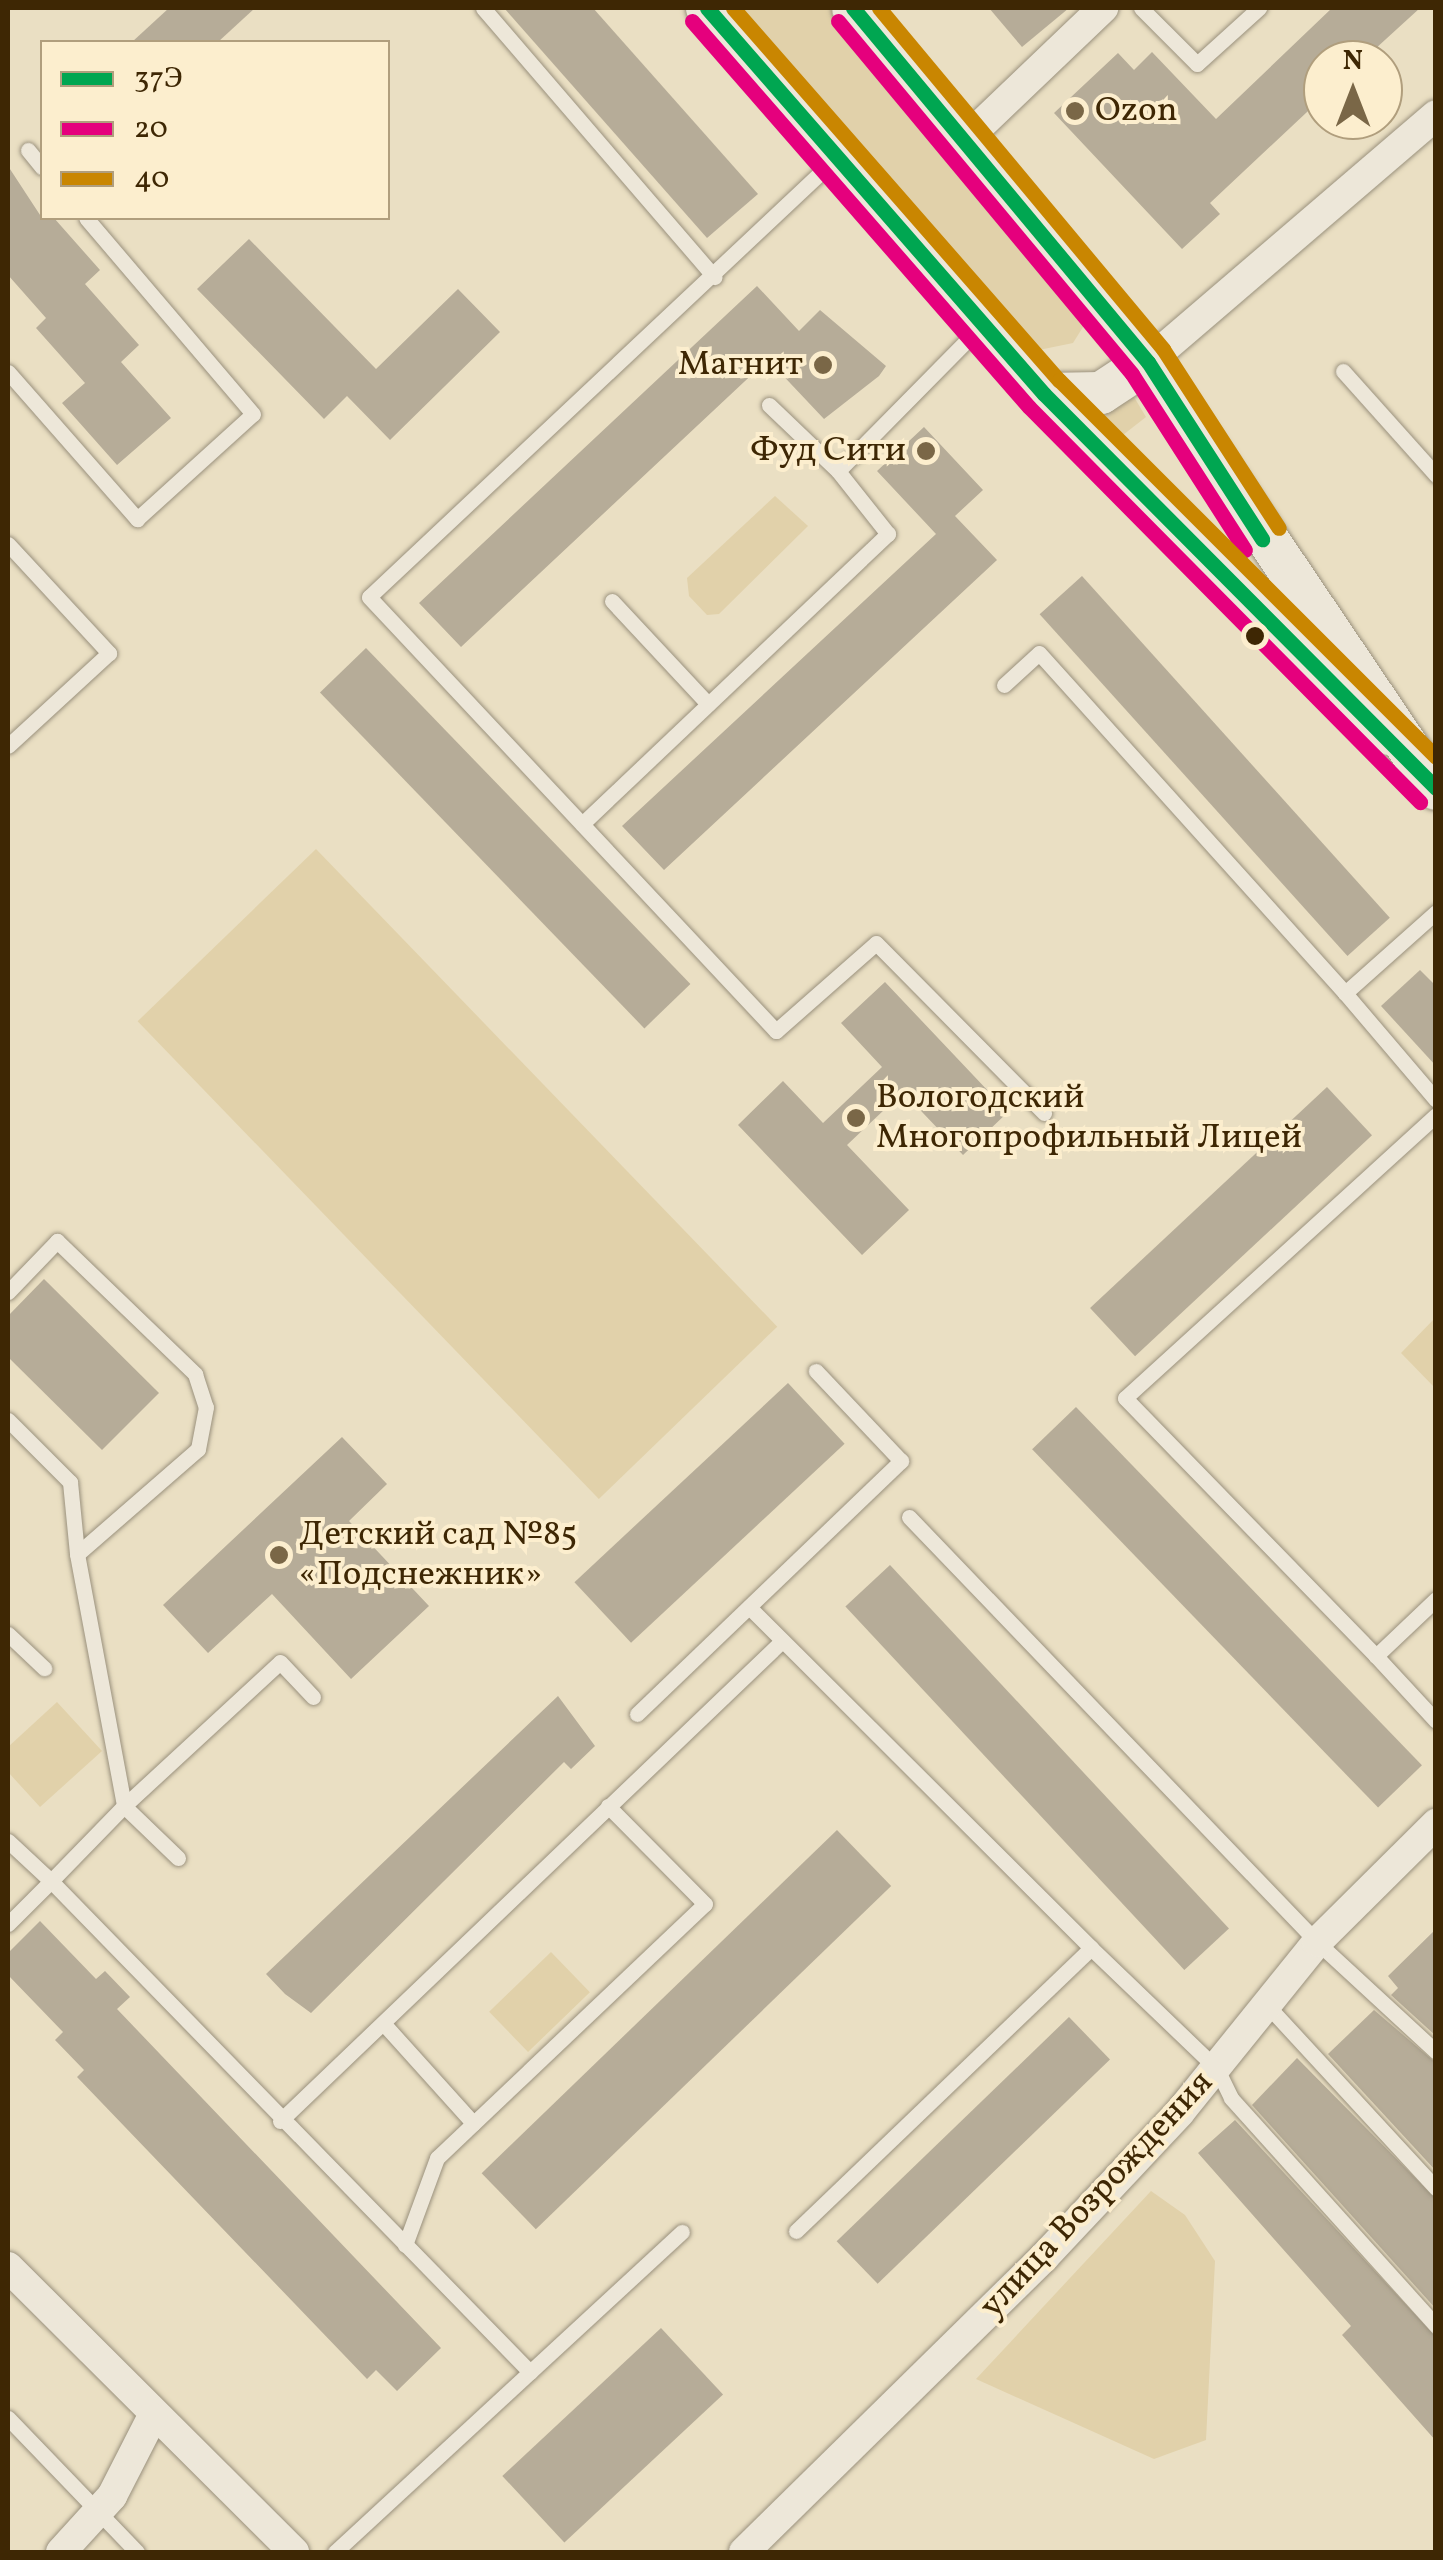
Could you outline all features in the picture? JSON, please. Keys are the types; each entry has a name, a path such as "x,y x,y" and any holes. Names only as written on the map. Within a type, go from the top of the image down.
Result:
{"street":[{"path":"708,8 1044,394 1392,735"},
{"path":"854,8 1148,362 1392,735 1436,789"},
{"path":"966,139 1103,8"},
{"path":"1044,394 1101,393 1148,362 1436,115"},
{"name":"улица Возрождения","path":"744,2552 1045,2256 1217,2069 1318,1942 1436,1824"},
{"path":"8,2267 152,2418 294,2552"},
{"path":"61,2552 97,2512 152,2418"}],"lane":[{"path":"483,8 714,277"},
{"path":"1141,8 1197,64 1259,8"},
{"path":"28,150 40,165"},
{"path":"837,156 714,277 369,597 776,1031 876,943 1044,1113"},
{"path":"8,372 137,520 253,414 88,220"},
{"path":"838,471 983,324"},
{"path":"1343,371 1436,476"},
{"path":"582,824 888,534 838,471 769,405"},
{"path":"8,544 109,653 8,746"},
{"path":"612,601 708,704"},
{"path":"1004,685 1039,653 1346,992 1436,1100"},
{"path":"1346,992 1436,912"},
{"path":"1436,1115 1126,1398 1436,1721"},
{"path":"8,1292 57,1240 194,1374 206,1407 198,1449 77,1554"},
{"path":"637,1714 901,1461 816,1371"},
{"path":"8,1420 70,1482 77,1554 124,1806 178,1858"},
{"path":"910,1517 1318,1942 1436,2052"},
{"path":"1376,1656 1436,1599"},
{"path":"748,1607 1217,2069 1231,2098 1436,2326"},
{"path":"8,1634 44,1668"},
{"path":"280,2121 782,1641"},
{"path":"8,1924 124,1806 280,1662 314,1697"},
{"path":"405,2245 437,2158 705,1904 608,1806"},
{"path":"8,1841 530,2372"},
{"path":"796,2231 1091,1948"},
{"path":"1266,2004 1436,2188"},
{"path":"382,2022 473,2123"},
{"path":"335,2552 682,2232"},
{"path":"8,2418 136,2552"}],"shaded area":[{"path":"721,8 835,8 1088,319 1073,343 1029,352"},
{"path":"1128,387 1146,417 1114,442 1088,415"},
{"path":"775,496 808,526 719,614 707,615 689,596 687,578"},
{"path":"316,849 777,1327 599,1499 138,1021"},
{"path":"1435,1318 1435,1388 1401,1353"},
{"path":"57,1702 102,1751 40,1807 8,1772 8,1747"},
{"path":"551,1952 590,1992 528,2052 489,2012"},
{"path":"1151,2191 1185,2215 1215,2261 1206,2440 1154,2459 976,2379"}],"building":[{"path":"169,8 255,8 220,40 134,40"},
{"path":"504,8 593,8 758,194 707,238"},
{"path":"989,8 1069,8 1022,47"},
{"path":"1332,8 1420,8 1385,40 1303,40 1303,116 1210,203 1220,214 1182,249 1054,113 1118,53 1134,70 1152,52 1216,119"},
{"path":"8,166 40,220 56,220 100,270 85,284 139,345 121,362 171,418 117,465 62,403 85,383 36,328 46,318 8,275"},
{"path":"249,239 376,369 458,289 500,332 390,440 347,396 324,419 197,289"},
{"path":"757,286 799,331 820,310 886,366 879,376 824,419 774,366 767,374 760,367 461,647 419,603"},
{"path":"924,427 983,490 955,516 997,560 664,870 622,826 936,534 877,471"},
{"path":"1082,576 1390,918 1347,956 1040,614"},
{"path":"366,648 690,984 644,1028 320,692"},
{"path":"1420,970 1436,986 1436,1066 1381,1006"},
{"path":"885,982 1008,1112 963,1155 903,1092 847,1145 909,1210 862,1255 738,1125 783,1081 823,1123 882,1067 841,1023"},
{"path":"1327,1087 1372,1135 1135,1356 1090,1308"},
{"path":"44,1279 159,1393 102,1450 8,1357 8,1316"},
{"path":"788,1383 845,1444 631,1643 574,1582"},
{"path":"1076,1407 1422,1765 1378,1808 1032,1449"},
{"name":"Детский сад №85 «Подснежник»","path":"342,1437 387,1484 349,1521 429,1606 351,1679 272,1594 208,1653 163,1605"},
{"path":"890,1565 1229,1928 1184,1970 845,1607"},
{"path":"558,1696 595,1746 571,1769 564,1762 311,2013 285,1994 266,1974"},
{"path":"837,1830 891,1886 536,2229 482,2173"},
{"path":"40,1921 96,1979 105,1971 130,1997 117,2009 441,2348 397,2391 376,2370 367,2379 77,2077 84,2070 55,2040 63,2032 8,1975 8,1953"},
{"path":"1436,1929 1436,2036 1391,1995 1398,1988 1388,1976"},
{"path":"1374,2010 1436,2063 1436,2171 1328,2054"},
{"path":"1069,2017 1110,2059 878,2284 837,2241"},
{"path":"1297,2058 1436,2199 1436,2309 1252,2105"},
{"path":"1235,2120 1436,2337 1436,2441 1342,2335 1351,2326 1198,2153"},
{"path":"661,2328 723,2395 564,2543 502,2476"}],"transit line":[{"name":"37Э","path":"707,8 1044,394 1436,788"},
{"name":"40","path":"733,8 1059,380 1436,757"},
{"name":"37Э","path":"853,8 1148,362 1262,539"},
{"name":"40","path":"879,8 1163,349 1279,528"},
{"name":"20","path":"692,21 1029,407 1420,802"},
{"name":"20","path":"838,21 1132,374 1245,550"}],"place":[{"name":"Ozon","path":"1075,111"},
{"name":"Магнит","path":"823,365"},
{"name":"Фуд Сити","path":"926,451"},
{"name":"Вологодский Многопрофильный Лицей","path":"856,1118"},
{"name":"Детский сад №85 «Подснежник»","path":"279,1555"}]}
